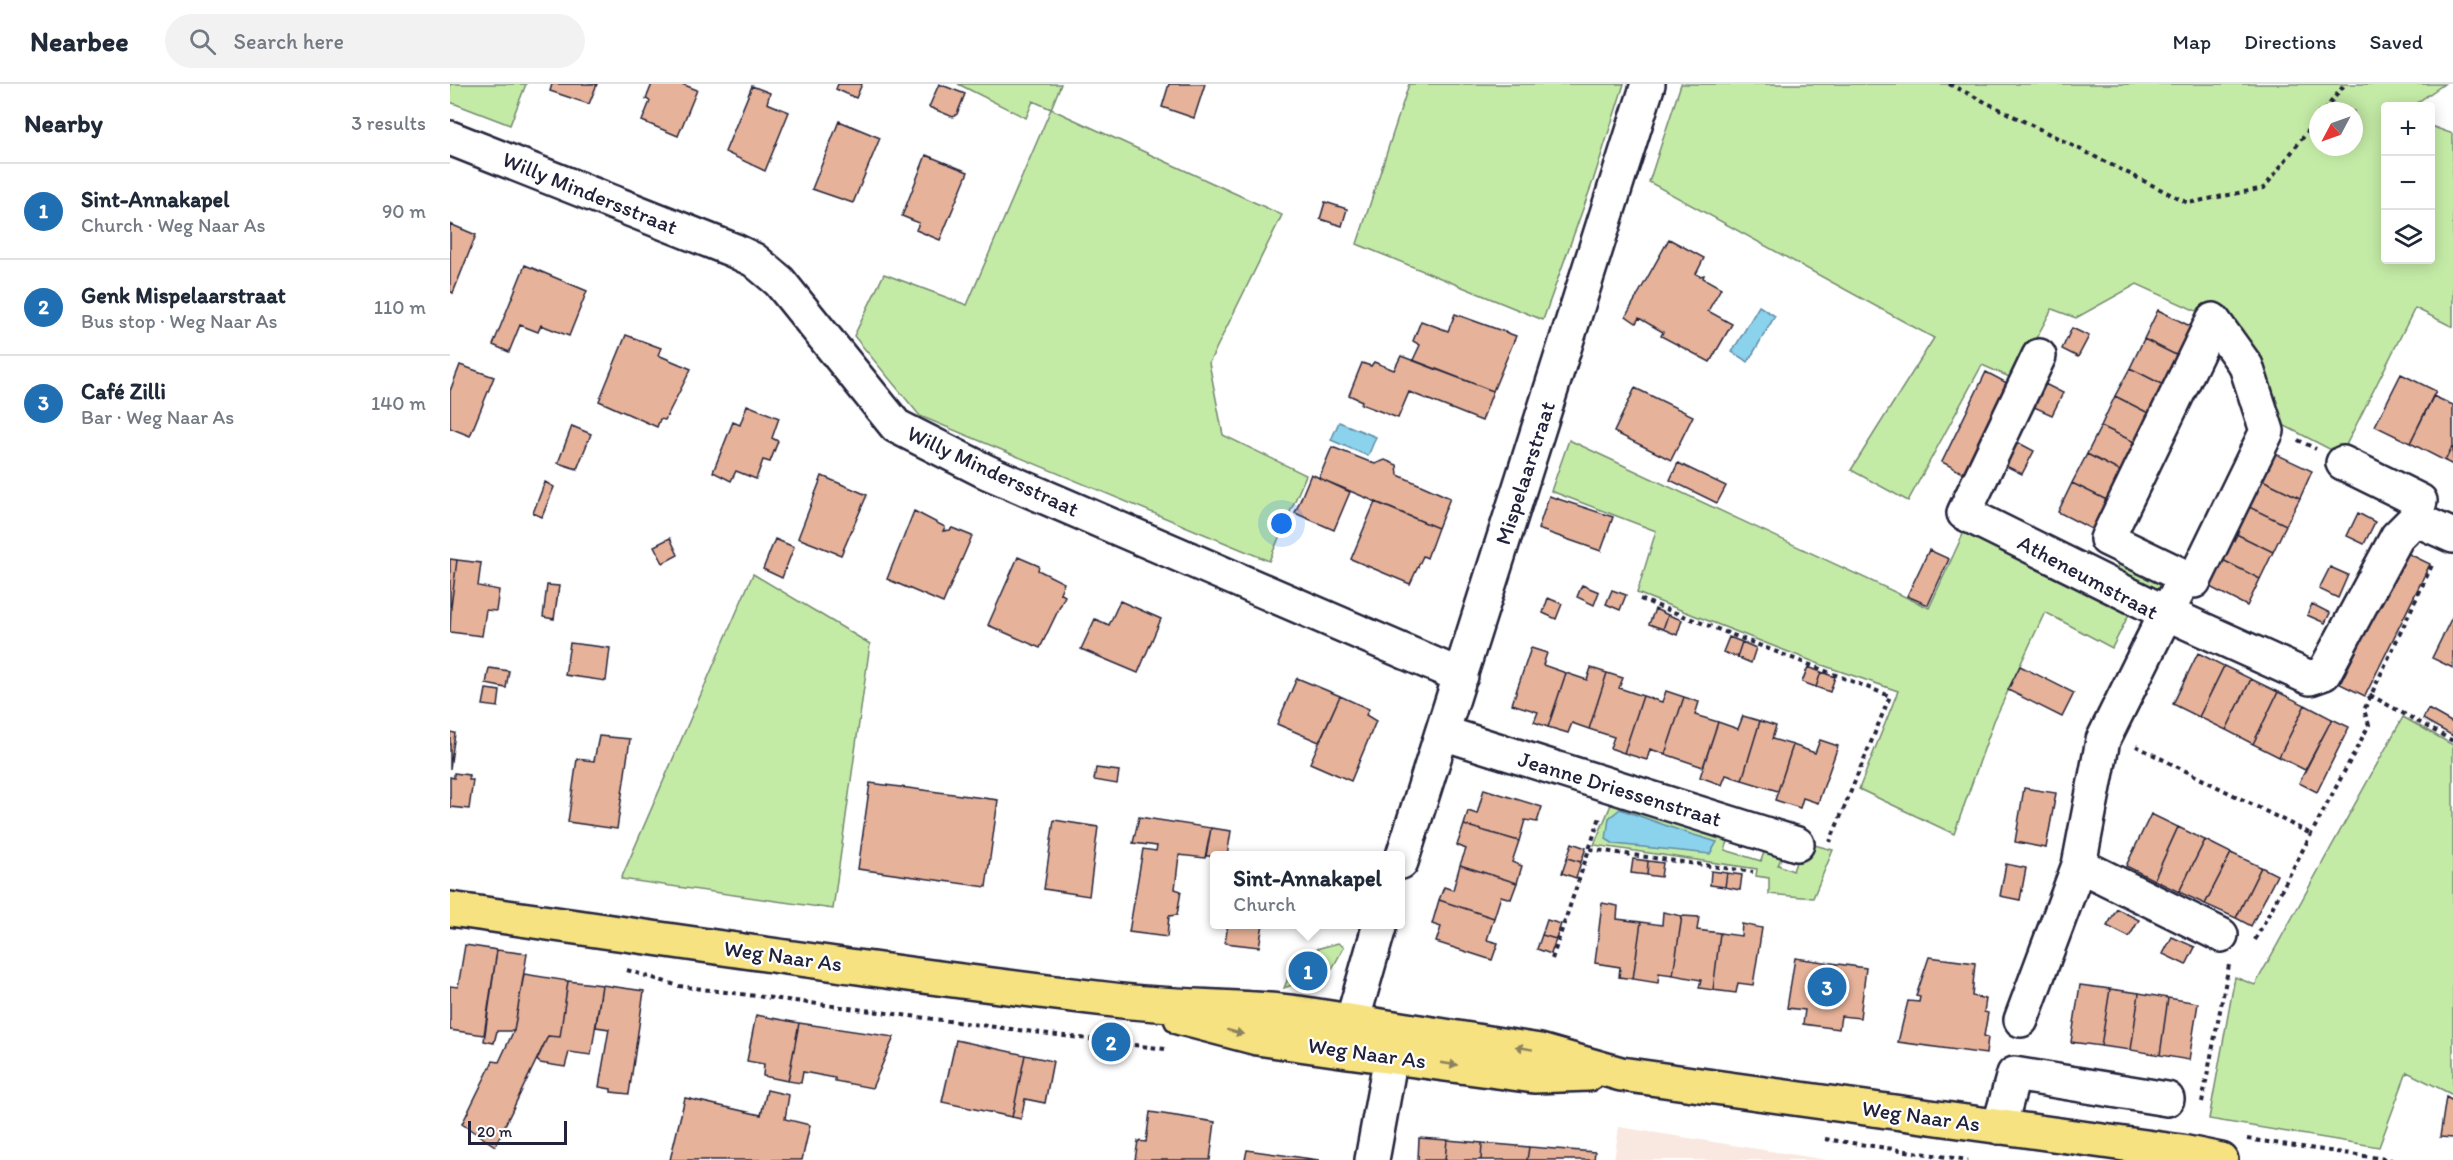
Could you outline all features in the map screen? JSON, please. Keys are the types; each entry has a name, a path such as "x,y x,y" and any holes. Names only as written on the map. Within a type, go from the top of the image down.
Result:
{"main road":[{"name":"Weg Naar As","path":"450,909 942,979 1117,1001 1266,1008 1540,1051 1621,1074 2182,1152 2221,1160"},
{"name":"Weg Naar As","path":"1117,1001 1257,1038 1534,1076 1621,1074"}],"street":[{"name":"Mispelaarstraat","path":"1405,851 1648,84"},
{"name":"Willy Mindersstraat","path":"450,138 754,260 779,281 896,426 987,472 1461,675"},
{"path":"2213,320 2246,366 2260,425 2267,431 2194,581 2118,544 2108,539 2213,320"},
{"path":"2100,580 2213,344"},
{"name":"Atheneumstraat","path":"2021,1020 2079,865 2103,740 2166,613 1964,513 2039,356"},
{"path":"2185,576 2166,613 2310,678 2324,673 2397,537 2415,519 2420,501 2343,463"},
{"path":"2415,519 2444,546"},
{"name":"Jeanne Driessenstraat","path":"1443,733 1809,843"},
{"path":"2079,865 2229,946"},
{"path":"1372,1160 1390,1056 1352,1022 1379,929"},
{"path":"1999,1127 2014,1074 2167,1099"}],"path":[{"path":"1949,84 2188,203 2264,188 2309,130"},
{"path":"2331,102 2345,84"},
{"path":"2260,425 2343,463"},
{"path":"2252,946 2369,725 2364,710 2370,695 2444,546"},
{"path":"1640,599 1890,696 1829,845 1809,843"},
{"path":"2370,695 2453,741"},
{"path":"2127,742 2311,834"},
{"path":"1552,958 1603,807"},
{"path":"1590,849 1753,872"},
{"path":"2200,1113 2229,964 2229,946"},
{"path":"624,969 679,986 1169,1049"}],"shaded area":[{"path":"1619,1127 1827,1160 1614,1160"}],"green space":[{"path":"450,84 526,84 510,125 450,102"},
{"path":"958,84 1061,84 1051,109 1033,101 1026,118"},
{"path":"1409,84 1624,84 1593,181 1543,320 1357,244"},
{"path":"1681,84 2444,84 2418,102 2381,102 2381,264 2435,264 2435,127 2453,134 2453,327 2415,308 2341,455 2262,414 2214,319 2137,284 2076,318 2052,309 2014,379 1982,365 1908,501 1851,470 1934,338 1649,182"},
{"path":"1051,109 1282,215 1209,363 1223,435 1306,475 1269,561 920,416 854,336 884,274 967,305"},
{"path":"1569,440 1929,608 1964,532 2131,610 2112,648 2045,612 1994,721 1954,834 1859,789 1898,691 1822,665 1637,593 1656,531 1551,491"},
{"path":"2126,548 2173,571 2162,595 2115,572"},
{"path":"753,574 870,644 833,909 621,879"},
{"path":"2403,717 2453,745 2453,1095 2407,1072 2379,1147 2209,1119 2235,977 2255,985"},
{"path":"1613,800 1730,836 1725,850 1761,861 1765,849 1783,854 1778,865 1793,871 1803,842 1833,850 1813,898 1769,894 1769,878 1756,876 1757,869 1594,845"},
{"path":"1338,943 1344,947 1327,978 1309,986 1316,965 1304,961 1298,983 1284,988 1298,954"}],"water":[{"path":"1759,306 1775,316 1748,362 1732,352"},
{"path":"1339,422 1376,437 1368,456 1331,440"},
{"path":"1620,809 1717,842 1710,854 1614,844 1606,839 1609,818"}],"building":[{"path":"552,84 597,84 589,104 550,91"},
{"path":"652,84 682,84 697,90 678,136 642,121 650,101 646,99"},
{"path":"838,84 862,84 856,98 836,89"},
{"path":"939,84 965,94 957,114 953,117 929,107"},
{"path":"1169,84 1205,84 1194,118 1162,107"},
{"path":"752,86 770,93 767,103 789,112 765,171 725,152"},
{"path":"839,121 880,138 853,203 812,189"},
{"path":"926,155 968,172 940,240 916,230 919,223 902,216"},
{"path":"1325,202 1347,209 1342,226 1320,219"},
{"path":"450,224 476,235 453,293 450,291"},
{"path":"1669,239 1704,258 1696,274 1704,275 1703,278 1721,288 1708,311 1732,324 1710,362 1661,336 1663,332 1639,318 1636,323 1626,316"},
{"path":"525,265 587,291 569,336 541,325 538,332 520,325 509,352 493,345"},
{"path":"2158,310 2206,334 2192,363 2144,339"},
{"path":"1455,314 1516,336 1493,391 1413,360 1420,345 1413,341 1421,321 1448,331"},
{"path":"2072,328 2089,336 2078,357 2062,349"},
{"path":"626,335 661,348 658,355 691,369 665,420 660,419 657,427 599,401"},
{"path":"2144,339 2192,363 2177,392 2130,368"},
{"path":"1401,356 1493,391 1482,421 1409,392 1398,418 1361,404 1362,401 1349,395 1362,363 1371,366 1374,362 1394,370"},
{"path":"460,365 494,377 470,436 450,428 450,391"},
{"path":"2130,368 2177,392 2164,421 2115,396"},
{"path":"1986,372 2007,383 1963,473 1942,462"},
{"path":"2401,374 2436,391 2410,443 2375,426"},
{"path":"2045,384 2063,393 2052,415 2034,407"},
{"path":"1635,388 1693,416 1671,460 1614,432"},
{"path":"2115,396 2164,421 2149,449 2101,426"},
{"path":"2433,396 2453,405 2453,445 2445,461 2410,443"},
{"path":"747,405 779,418 772,438 778,441 770,462 763,460 756,479 736,471 731,481 713,472 733,422 740,425"},
{"path":"572,426 591,434 577,469 558,463"},
{"path":"2101,426 2149,449 2135,479 2087,454"},
{"path":"2017,442 2034,451 2022,474 2006,466"},
{"path":"2453,445 2453,465 2445,461"},
{"path":"1332,447 1375,464 1385,460 1397,465 1398,475 1450,498 1438,528 1319,478"},
{"path":"2261,447 2312,471 2300,498 2248,473"},
{"path":"2087,454 2135,479 2121,507 2072,483"},
{"path":"1678,463 1726,486 1717,503 1670,480"},
{"path":"2248,473 2300,498 2286,525 2235,500"},
{"path":"1311,474 1350,492 1334,530 1295,513"},
{"path":"822,476 867,495 841,555 798,538"},
{"path":"545,482 554,487 542,517 533,513"},
{"path":"2072,483 2121,507 2107,537 2058,512"},
{"path":"1549,496 1613,517 1601,551 1538,529"},
{"path":"2235,500 2286,525 2273,552 2222,527"},
{"path":"1375,502 1438,528 1427,558 1423,556 1410,584 1351,559"},
{"path":"914,511 945,527 943,531 952,528 972,536 943,603 887,579"},
{"path":"2358,513 2375,522 2364,544 2347,536"},
{"path":"2222,527 2273,552 2260,579 2209,553"},
{"path":"670,538 678,555 663,563 654,546"},
{"path":"775,539 794,547 782,578 763,569"},
{"path":"1929,550 1949,559 1928,605 1907,596"},
{"path":"2405,552 2430,564 2365,696 2340,684"},
{"path":"2209,553 2260,579 2247,606 2196,580"},
{"path":"1018,557 1039,566 1038,570 1064,583 1060,593 1065,596 1040,648 988,625"},
{"path":"450,559 457,560 451,607 450,607"},
{"path":"457,560 481,563 478,586 499,590 496,611 486,610 482,636 450,632"},
{"path":"2330,567 2348,575 2338,598 2319,589"},
{"path":"547,585 559,586 554,619 543,617"},
{"path":"1582,585 1599,592 1594,605 1577,597"},
{"path":"1612,590 1626,595 1620,610 1606,604"},
{"path":"1548,598 1562,604 1556,619 1543,613"},
{"path":"1120,601 1161,619 1138,673 1081,649 1095,619 1109,625"},
{"path":"2312,604 2330,613 2325,623 2307,615"},
{"path":"1655,609 1668,615 1663,629 1649,624"},
{"path":"1668,615 1682,620 1677,635 1663,629"},
{"path":"2453,615 2453,668 2432,658"},
{"path":"1729,637 1742,642 1737,657 1723,652"},
{"path":"1742,642 1756,648 1751,663 1737,657"},
{"path":"570,643 610,648 606,681 565,675"},
{"path":"1531,648 1547,653 1543,665 1566,673 1548,727 1534,722 1538,712 1512,704"},
{"path":"2198,653 2224,666 2199,717 2173,704"},
{"path":"2020,666 2074,693 2062,717 2008,690"},
{"path":"2224,666 2251,679 2226,730 2199,717"},
{"path":"1808,667 1821,672 1816,687 1802,682"},
{"path":"489,668 509,671 506,688 486,684"},
{"path":"1591,668 1607,673 1589,729 1572,723 1568,733 1548,727 1566,673 1587,680"},
{"path":"1821,672 1835,677 1830,692 1816,687"},
{"path":"1607,673 1623,678 1619,688 1643,696 1624,753 1610,748 1614,737 1589,729"},
{"path":"1297,678 1340,696 1319,742 1277,724"},
{"path":"2251,679 2278,692 2253,744 2226,730"},
{"path":"486,689 500,691 498,707 483,705"},
{"path":"1666,691 1684,697 1665,754 1650,749 1647,760 1624,753 1643,696 1662,702"},
{"path":"2278,692 2305,705 2279,757 2253,744"},
{"path":"1340,696 1369,709 1366,715 1376,721 1351,781 1310,763"},
{"path":"1684,697 1699,702 1695,715 1718,722 1703,767 1665,754"},
{"path":"2305,705 2332,719 2305,770 2279,757"},
{"path":"2428,709 2453,723 2453,736 2423,719"},
{"path":"1743,716 1760,721 1742,780 1726,775 1722,785 1700,777 1718,722 1738,729"},
{"path":"2332,719 2349,727 2317,792 2299,783"},
{"path":"1760,721 1776,726 1772,739 1793,745 1778,791 1742,780"},
{"path":"450,732 455,733 450,769"},
{"path":"599,736 630,739 617,829 568,822 577,759 594,761"},
{"path":"1820,740 1838,746 1818,803 1803,798 1800,808 1775,800 1793,745 1815,753"},
{"path":"1096,768 1119,771 1117,784 1094,780"},
{"path":"454,773 469,775 469,780 473,780 469,809 450,807 450,777 454,778"},
{"path":"870,783 998,800 986,887 858,869"},
{"path":"2024,788 2056,793 2046,848 2015,842"},
{"path":"1484,789 1542,807 1537,822 1525,820 1519,841 1464,825 1468,811 1477,814"},
{"path":"2151,814 2178,827 2154,880 2126,866"},
{"path":"1139,817 1211,828 1205,858 1179,855 1175,889 1181,891 1177,915 1169,916 1167,937 1129,932 1143,849 1156,851 1157,846 1133,843"},
{"path":"1054,820 1098,827 1089,896 1044,889"},
{"path":"1464,825 1519,841 1512,862 1522,866 1517,883 1460,865 1466,849 1457,845"},
{"path":"2178,827 2205,840 2179,892 2154,880"},
{"path":"1211,828 1231,831 1228,851 1210,851 1210,856 1206,856"},
{"path":"2205,840 2231,853 2205,904 2179,892"},
{"path":"1572,843 1586,848 1581,862 1567,858"},
{"path":"2231,853 2261,867 2236,918 2205,904"},
{"path":"1567,858 1581,862 1576,878 1562,873"},
{"path":"1633,859 1648,861 1647,875 1631,873"},
{"path":"1648,861 1663,863 1661,877 1647,875"},
{"path":"2006,864 2026,868 2020,900 2000,896"},
{"path":"1460,865 1517,883 1511,899 1501,896 1494,918 1439,900 1444,887 1453,890"},
{"path":"2261,867 2277,875 2251,926 2236,918"},
{"path":"1711,871 1727,873 1725,887 1710,885"},
{"path":"1727,873 1742,875 1740,890 1725,887"},
{"path":"1439,900 1494,918 1487,940 1498,943 1492,960 1436,942 1441,927 1432,924"},
{"path":"1602,903 1618,906 1617,919 1641,922 1633,979 1619,977 1620,967 1595,963"},
{"path":"2117,909 2139,920 2129,937 2107,926"},
{"path":"1663,912 1682,916 1673,975 1659,973 1658,983 1633,979 1641,922 1662,925"},
{"path":"1682,916 1699,917 1697,930 1720,933 1713,990 1699,988 1701,980 1673,975"},
{"path":"1547,920 1561,924 1556,939 1542,935"},
{"path":"1742,924 1762,928 1753,985 1738,983 1736,993 1713,990 1720,933 1741,936"},
{"path":"1227,929 1262,929 1259,947 1225,943"},
{"path":"1542,935 1556,939 1551,954 1537,949"},
{"path":"2172,937 2195,947 2186,965 2163,954"},
{"path":"465,945 497,950 484,1035 450,1030 450,986 458,987"},
{"path":"497,950 527,954 514,1031 497,1031 494,1043 484,1041"},
{"path":"1929,957 1975,963 1972,996 1986,999 1984,1012 1988,1013 1984,1036 1988,1037 1986,1054 1898,1042 1908,1001 1919,1002 1920,997 1916,996"},
{"path":"1795,958 1866,968 1860,1018 1841,1016 1839,1029 1803,1024 1805,1010 1787,1008"},
{"path":"1304,961 1316,965 1311,982 1299,978"},
{"path":"524,974 568,981 560,1037 548,1036 495,1146 462,1124 493,1061 499,1062 514,1030"},
{"path":"568,981 602,985 591,1055 569,1052 565,1067 540,1063 537,1060 548,1036 560,1037"},
{"path":"602,985 644,991 629,1094 611,1092 611,1089 599,1087 609,1029 596,1027"},
{"path":"2080,985 2110,989 2101,1046 2071,1042"},
{"path":"2110,989 2139,993 2131,1050 2101,1046"},
{"path":"2139,993 2168,998 2160,1055 2131,1050"},
{"path":"2168,998 2198,1003 2189,1060 2160,1055"},
{"path":"756,1015 799,1023 788,1081 763,1076 764,1064 747,1061"},
{"path":"799,1023 894,1037 872,1088 803,1072 801,1083 788,1081"},
{"path":"956,1040 1025,1055 1012,1117 942,1102"},
{"path":"1025,1055 1053,1061 1045,1103 1025,1099 1021,1119 1012,1117"},
{"path":"767,1090 789,1095 785,1119 810,1125 802,1160 670,1160 685,1098 761,1115"},
{"path":"2446,1097 2453,1101 2453,1138 2440,1137"},
{"path":"1150,1112 1215,1122 1210,1160 1135,1160 1138,1141 1146,1142"},
{"path":"1419,1138 1447,1140 1445,1160 1418,1160"},
{"path":"1447,1140 1482,1143 1481,1160 1445,1160"},
{"path":"1482,1143 1529,1147 1527,1160 1481,1160"},
{"path":"1529,1147 1595,1152 1594,1160 1527,1160"},
{"path":"1247,1150 1319,1160 1245,1160"}],"place":[{"name":"Sint-Annakapel","path":"1308,971"},
{"name":"Café Zilli","path":"1827,987"},
{"name":"Genk Mispelaarstraat","path":"1111,1042"}]}
